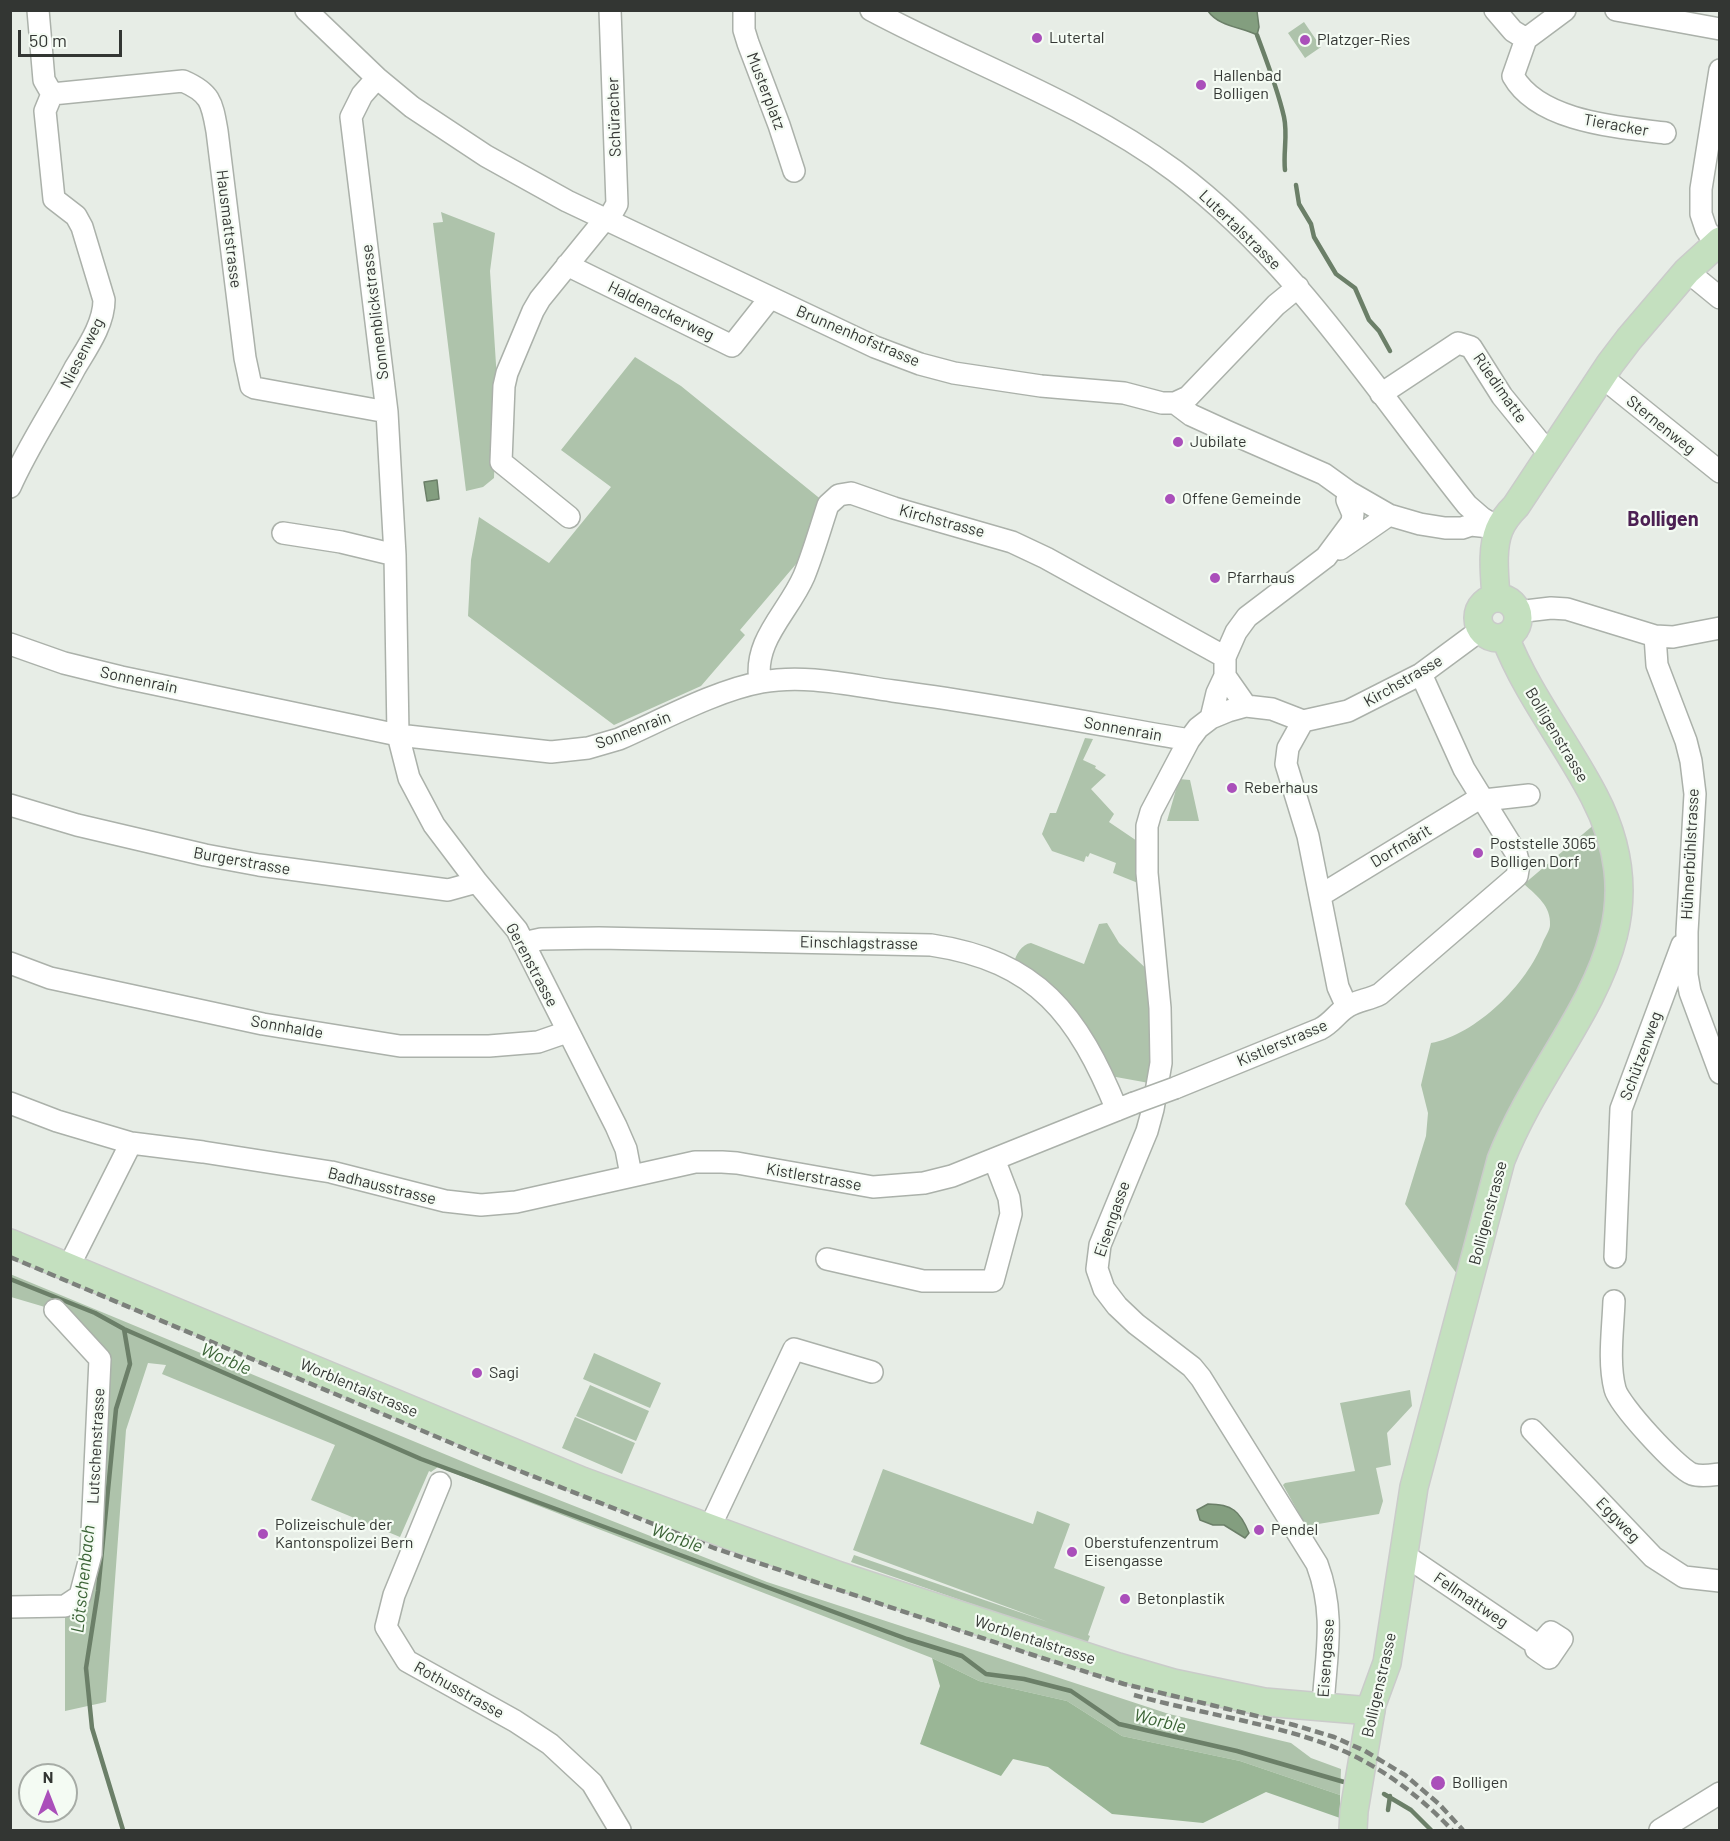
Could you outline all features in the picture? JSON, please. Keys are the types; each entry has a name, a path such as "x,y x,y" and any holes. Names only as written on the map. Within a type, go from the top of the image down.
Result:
{"main road":[{"path":"1507,605 1486,603 1479,612 1478,618 1494,633 1516,627 1507,605 1495,560 1499,528 1629,339 1687,271 1717,243"},
{"name":"Bolligenstrasse","path":"1353,1830 1354,1811 1371,1711 1386,1670 1414,1487 1466,1299 1501,1160 1511,1134 1587,1001 1609,956 1618,923 1620,877 1610,832 1594,796 1494,633"},
{"name":"Worblentalstrasse","path":"10,1243 582,1481 837,1575 1173,1683 1264,1702 1371,1711"}],"street":[{"name":"Niesenweg","path":"10,488 82,357 101,320 104,309 104,300 82,227 76,216 54,199 45,111 52,94 44,80 38,10"},
{"name":"Brunnenhofstrasse","path":"306,10 377,78 415,109 486,156 567,201 876,347 934,368 977,377 1041,386 1124,393 1167,404 1174,403 1191,415 1324,474 1349,492 1389,515 1445,528 1462,528 1471,525 1499,528"},
{"name":"Schüracher","path":"607,219 617,204 610,10"},
{"name":"Musterplatz","path":"744,10 743,20 748,43 782,131 794,171"},
{"name":"Lutertalstrasse","path":"871,10 1052,97 1142,148 1182,176 1232,217 1298,288 1467,505 1482,518 1499,528"},
{"path":"1495,10 1513,31 1526,39 1565,10"},
{"path":"1616,10 1719,29"},
{"name":"Tieracker","path":"1526,39 1513,76 1520,88 1548,107 1589,123 1665,133"},
{"path":"1717,243 1706,229 1701,214 1701,189 1719,70"},
{"name":"Sonnenblickstrasse","path":"377,78 362,95 351,117 387,412 395,555 398,735"},
{"name":"Hausmattstrasse","path":"52,94 183,81 200,88 208,96 212,106 217,131 245,358 251,386 387,412"},
{"path":"569,518 501,462 502,396 507,373 536,305 607,219"},
{"name":"Haldenackerweg","path":"567,265 732,346 770,298"},
{"path":"1687,271 1719,297"},
{"path":"1174,403 1188,397 1276,305 1298,288"},
{"name":"Rüedimatte","path":"1381,394 1458,343 1466,345 1471,347 1502,396 1550,455"},
{"name":"Sternenweg","path":"1602,377 1719,472"},
{"path":"1326,556 1352,522 1353,514 1347,500 1349,492"},
{"name":"Kirchstrasse","path":"760,682 758,661 764,645 804,576 828,506 834,497 847,493 992,535 1020,546 1225,666 1246,706"},
{"path":"1211,718 1236,632 1246,617 1326,556 1345,547 1389,515"},
{"path":"283,533 341,542 395,555"},
{"path":"1507,605 1567,609 1655,636 1673,637 1719,628"},
{"name":"Kirchstrasse","path":"1303,721 1348,711 1494,633"},
{"name":"Hühnerbühlstrasse","path":"1655,636 1657,664 1686,741 1694,779 1695,817 1687,932 1687,975 1690,992 1719,1073"},
{"name":"Sonnenrain","path":"10,644 64,663 121,677 398,735 532,751 551,752 588,748 619,739 729,691 760,682 788,679 830,682 926,695 1189,740"},
{"path":"1421,674 1464,770 1488,808"},
{"path":"1189,740 1198,728 1211,718 1246,706 1272,709 1303,721 1288,748 1286,764 1307,832 1338,987 1347,1007"},
{"name":"Gerenstrasse","path":"398,735 410,778 434,825 517,930 626,1149 631,1175"},
{"name":"Eisengasse","path":"1189,740 1159,795 1147,826 1147,873 1160,1008 1160,1073 1147,1131 1101,1245 1097,1269 1104,1290 1117,1306 1136,1324 1192,1367 1201,1378 1317,1564 1327,1596 1329,1614 1323,1706"},
{"name":"Dorfmärit","path":"1321,895 1475,801 1488,808 1529,795"},
{"name":"Burgerstrasse","path":"10,805 142,841 259,865 448,890 477,882"},
{"name":"Kistlerstrasse","path":"631,1175 695,1162 723,1161 849,1184 885,1187 938,1180 1176,1088 1320,1029 1332,1022 1347,1007 1380,994 1514,880 1519,872 1518,859 1488,808"},
{"name":"Schützenweg","path":"1615,1257 1621,1109 1687,932"},
{"name":"Einschlagstrasse","path":"523,943 541,939 599,938 931,945 956,949 1015,971 1053,999 1071,1021 1125,1107"},
{"name":"Sonnhalde","path":"10,963 50,978 263,1024 400,1046 489,1046 538,1042 567,1032"},
{"name":"Badhausstrasse","path":"10,1103 57,1121 131,1143 331,1172 445,1201 473,1205 516,1202 631,1175"},
{"path":"68,1268 131,1143"},
{"path":"827,1259 923,1281 993,1281 1011,1214 1009,1198 994,1158"},
{"path":"1614,1301 1612,1377 1621,1403 1668,1455 1692,1474 1706,1476 1719,1474"},
{"name":"Lutschenstrasse","path":"10,1606 65,1606 80,1596 91,1554 100,1359 55,1310"},
{"path":"709,1529 794,1349 873,1372"},
{"name":"Eggweg","path":"1532,1430 1653,1557 1684,1576 1719,1581"},
{"name":"Rothusstrasse","path":"440,1483 394,1595 386,1627 407,1661 515,1721 550,1744 592,1783 620,1830"},
{"name":"Fellmattweg","path":"1403,1554 1539,1646"},
{"path":"1660,1830 1719,1793"}],"shaded area":[{"path":"1208,11 1257,11 1259,27 1257,35 1224,24"},
{"name":"Platzger-Ries","path":"1304,22 1321,47 1305,58 1288,33"},
{"path":"441,212 495,233 490,271 497,380 494,478 483,487 466,491 433,223 443,222"},
{"path":"635,357 681,386 823,501 802,557 740,630 745,635 701,686 614,725 468,616 471,560 479,517 549,563 611,487 561,450"},
{"path":"437,480 439,499 427,501 424,482"},
{"path":"1085,738 1093,739 1083,760 1096,766 1095,768 1106,775 1091,789 1114,814 1109,822 1140,843 1138,883 1113,873 1116,863 1090,853 1084,862 1052,851 1042,834 1050,813 1056,813"},
{"path":"1179,779 1190,780 1199,821 1167,821"},
{"path":"1596,823 1607,859 1607,929 1457,1274 1405,1204 1426,1136 1428,1113 1421,1085 1431,1043 1465,1030 1482,1019 1498,1005 1525,974 1548,931 1550,918 1546,907 1524,884"},
{"path":"1107,923 1119,943 1153,975 1155,992 1149,1083 1110,1078 1014,964 1020,950 1031,943 1084,964 1099,924"},
{"path":"10,1274 483,1470 767,1582 1169,1714 1291,1743 1311,1758 1341,1769 1340,1795 1240,1761 1122,1736 1067,1701 979,1681 932,1658 438,1467 429,1471 400,1537 311,1500 335,1445 162,1374 166,1365 148,1363 126,1430 106,1702 65,1711 65,1606 80,1596 100,1360 55,1310 11,1297"},
{"path":"594,1353 661,1383 650,1408 583,1379"},
{"path":"590,1385 649,1411 636,1441 576,1416"},
{"path":"1410,1390 1412,1406 1387,1433 1391,1465 1376,1468 1383,1501 1379,1514 1306,1526 1283,1485 1355,1471 1340,1403"},
{"path":"575,1417 635,1443 622,1474 562,1448"},
{"path":"883,1469 1033,1524 1037,1511 1070,1524 1054,1568 1105,1587 1087,1644 851,1562 854,1555 1048,1622 853,1550"},
{"path":"1208,1504 1223,1505 1234,1510 1249,1533 1245,1538 1224,1525 1213,1525 1200,1520 1197,1510"},
{"path":"932,1658 979,1681 1067,1701 1122,1736 1240,1761 1340,1795 1340,1818 1266,1792 1203,1823 1112,1814 1048,1767 1013,1759 1001,1776 920,1744 940,1686"}],"waterway":[{"path":"1257,35 1284,117 1285,170"},
{"path":"1296,185 1299,204 1311,224 1314,237 1336,274 1355,288 1369,320 1379,331 1390,351"},
{"name":"Worble","path":"10,1279 95,1313 124,1329 421,1459 907,1639 962,1656 986,1674 1024,1679 1071,1691 1119,1724 1237,1751 1344,1782"},
{"name":"Lötschenbach","path":"123,1830 92,1728 86,1668 98,1591 116,1409 130,1364 124,1329"},
{"name":"Worble","path":"1384,1794 1411,1810 1431,1830"},
{"path":"1388,1810 1390,1796"}],"railway":[{"path":"10,1257 487,1458 714,1548 1124,1684 1294,1725 1334,1737 1365,1751 1405,1775 1439,1804 1463,1830"},
{"path":"1134,1695 1281,1730 1346,1752 1395,1780 1439,1816 1452,1830"}],"place":[{"name":"Lutertal","path":"1037,38"},
{"name":"Platzger-Ries","path":"1305,40"},
{"name":"Hallenbad Bolligen","path":"1201,85"},
{"name":"Jubilate","path":"1178,442"},
{"name":"Offene Gemeinde","path":"1170,499"},
{"name":"Pfarrhaus","path":"1215,578"},
{"name":"Reberhaus","path":"1232,788"},
{"name":"Poststelle 3065 Bolligen Dorf","path":"1478,853"},
{"name":"Sagi","path":"477,1373"},
{"name":"Pendel","path":"1259,1530"},
{"name":"Polizeischule der Kantonspolizei Bern","path":"263,1534"},
{"name":"Oberstufenzentrum Eisengasse","path":"1072,1552"},
{"name":"Betonplastik","path":"1125,1599"},
{"name":"Bolligen","path":"1438,1783"}],"district":[{"name":"Bolligen","path":"1663,519"}]}
